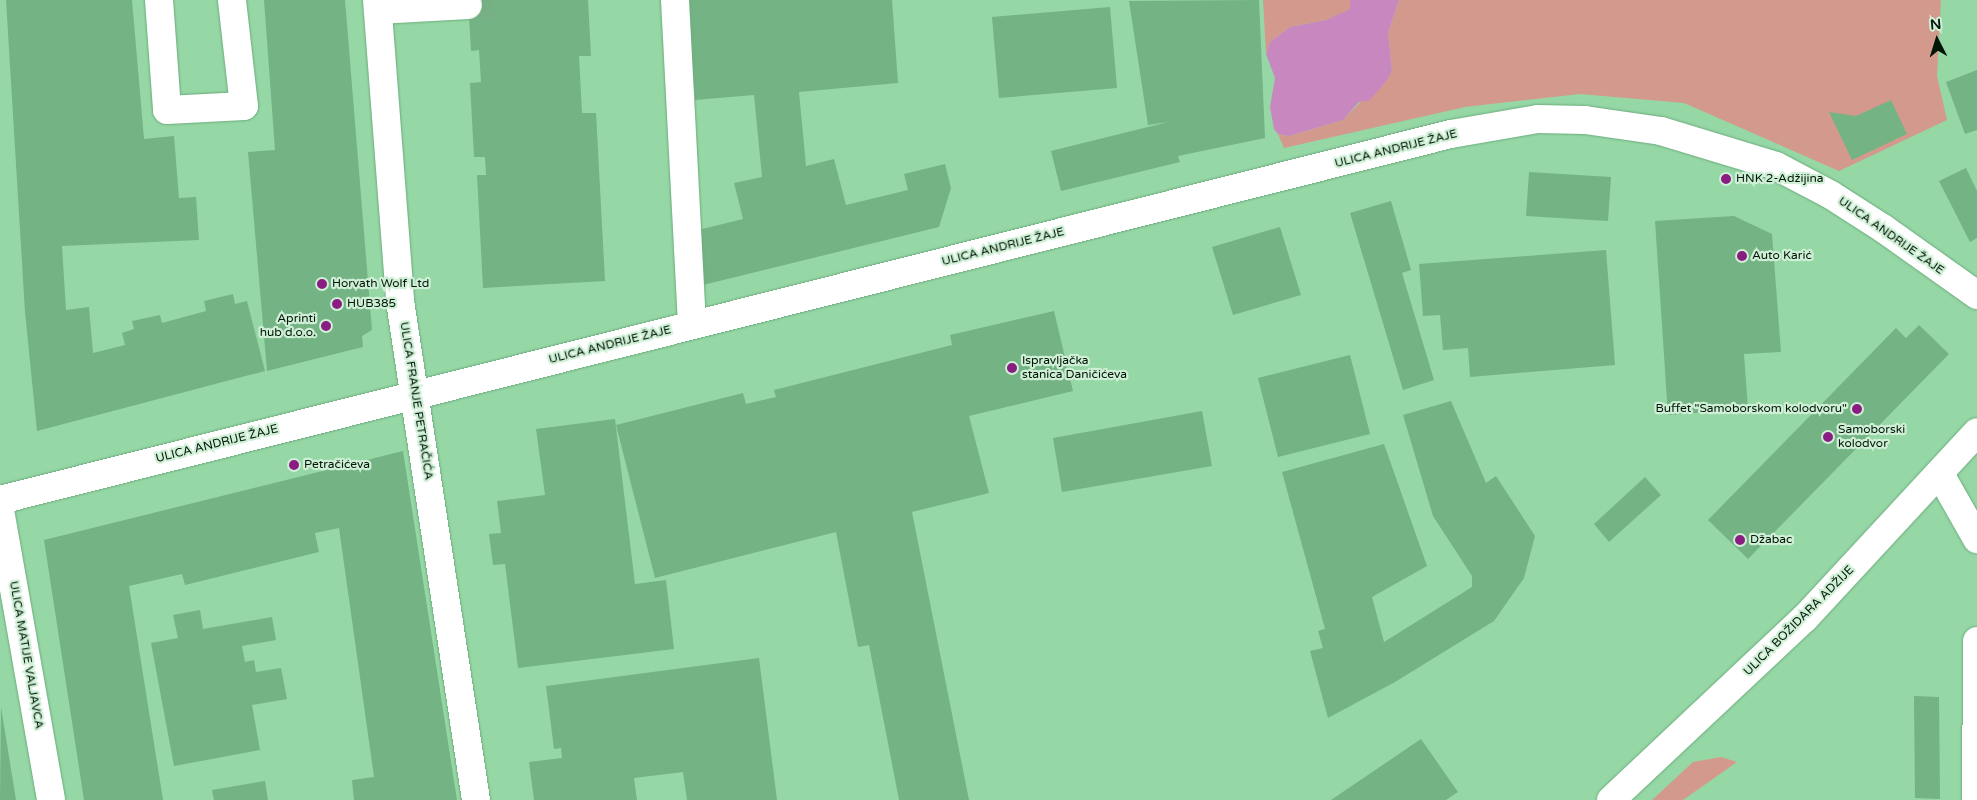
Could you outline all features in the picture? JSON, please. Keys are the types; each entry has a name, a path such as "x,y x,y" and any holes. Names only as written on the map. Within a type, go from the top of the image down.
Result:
{"street":[{"path":"160,0 167,110 244,106 232,0"},
{"path":"675,0 692,324"},
{"path":"377,5 468,5"},
{"name":"ULICA FRANJE PETRAČIĆA","path":"377,5 400,301 413,394 424,441 476,800"},
{"name":"ULICA ANDRIJE ŽAJE","path":"0,500 413,394 1451,134 1538,119 1585,120 1662,131 1776,166 1831,195 1884,228 1977,295"},
{"name":"ULICA BOŽIDARA ADŽIJE","path":"1611,800 1805,618 1977,432"},
{"path":"1940,474 1977,539"},
{"name":"ULICA MATIJE VALJAVCA","path":"0,510 51,800"},
{"path":"1976,800 1977,641"}],"shaded area":[{"path":"1263,0 1350,0 1351,9 1326,20 1290,27 1270,42 1266,54"},
{"path":"1350,0 1399,0 1388,33 1392,70 1387,80 1370,100 1359,102 1343,120 1289,136 1278,134 1274,129 1270,107 1275,78 1266,54 1270,42 1290,27 1326,20 1350,9"},
{"path":"1399,0 1941,0 1937,76 1947,120 1839,171 1684,103 1580,94 1465,107 1284,148 1278,134 1289,136 1343,120 1392,70 1388,33"},
{"path":"1721,757 1737,762 1683,800 1652,800 1693,762"}],"building":[{"path":"6,0 132,0 144,139 174,136 179,198 196,197 199,240 62,246 66,310 89,307 93,353 125,345 122,333 134,329 132,321 160,315 162,323 206,311 204,301 233,294 235,304 247,301 265,371 37,431 25,312"},
{"path":"264,0 345,0 372,330 362,336 363,347 267,371 248,152 275,150"},
{"path":"468,0 588,0 591,56 579,56 582,113 596,113 605,281 483,288 477,175 486,175 485,157 474,157 470,83 481,82 479,50 471,51"},
{"path":"687,0 892,0 898,83 799,92 806,166 834,159 846,205 908,190 904,174 945,164 951,188 939,227 703,285 690,232 743,219 734,183 762,177 754,95 695,100"},
{"path":"1259,0 1265,138 1178,156 1180,162 1061,191 1051,151 1168,122 1148,125 1129,1"},
{"path":"1110,7 1117,88 999,98 992,17"},
{"path":"1977,70 1977,130 1965,134 1946,82"},
{"path":"1891,100 1907,134 1852,160 1829,112 1856,116"},
{"path":"1966,168 1977,191 1977,238 1970,242 1939,181"},
{"path":"1529,172 1611,177 1608,221 1526,216"},
{"path":"1391,201 1411,270 1402,273 1434,380 1403,390 1350,213"},
{"path":"1734,216 1772,234 1781,352 1744,354 1748,409 1668,415 1655,221"},
{"path":"1280,227 1301,295 1233,315 1212,247"},
{"path":"1606,250 1615,365 1470,377 1468,348 1443,350 1440,315 1423,316 1419,264"},
{"path":"1054,311 1073,391 969,416 989,493 912,512 969,800 899,800 869,645 858,647 836,532 655,578 616,425 743,393 746,404 776,397 774,390 952,345 950,335"},
{"name":"Samoborski kolodvor","path":"1919,325 1949,354 1748,559 1708,520 1896,328 1906,338"},
{"path":"1350,355 1370,434 1278,457 1258,378"},
{"path":"1451,401 1486,483 1496,476 1535,536 1524,578 1494,621 1395,682 1328,718 1310,651 1323,648 1318,631 1325,629 1282,472 1384,444 1427,566 1372,597 1384,642 1472,587 1472,576 1433,516 1403,415"},
{"path":"1202,411 1212,466 1062,492 1053,438"},
{"path":"615,419 635,584 666,580 674,649 518,668 505,564 493,565 489,534 501,533 497,501 545,495 536,429"},
{"path":"403,451 457,800 354,800 352,780 374,777 339,528 315,533 319,552 185,585 182,574 129,586 163,800 84,800 44,540"},
{"path":"1645,477 1661,495 1609,542 1594,524"},
{"path":"200,610 203,629 272,617 276,640 242,646 245,662 254,660 256,672 281,668 287,699 252,705 260,750 174,766 151,643 178,638 173,615"},
{"path":"759,658 777,800 687,800 683,772 634,778 637,800 534,800 529,762 562,758 561,748 554,749 546,686"},
{"path":"1914,696 1939,697 1940,799 1915,798"},
{"path":"1,707 16,800 0,800"},
{"path":"1421,739 1458,792 1446,800 1331,800"},
{"path":"265,781 268,800 214,800 212,790"}],"tunnel":[{"path":"468,5 493,3"}],"place":[{"name":"HNK 2-Adžijina","path":"1726,179"},
{"name":"Auto Karić","path":"1742,256"},
{"name":"Horvath Wolf Ltd","path":"322,284"},
{"name":"HUB385","path":"337,304"},
{"name":"Aprinti hub d.o.o.","path":"326,326"},
{"name":"Ispravljačka stanica Daničićeva","path":"1012,368"},
{"name":"Buffet \"Samoborskom kolodvoru\"","path":"1857,409"},
{"name":"Samoborski kolodvor","path":"1828,437"},
{"name":"Petračićeva","path":"294,465"},
{"name":"Džabac","path":"1740,540"}]}
